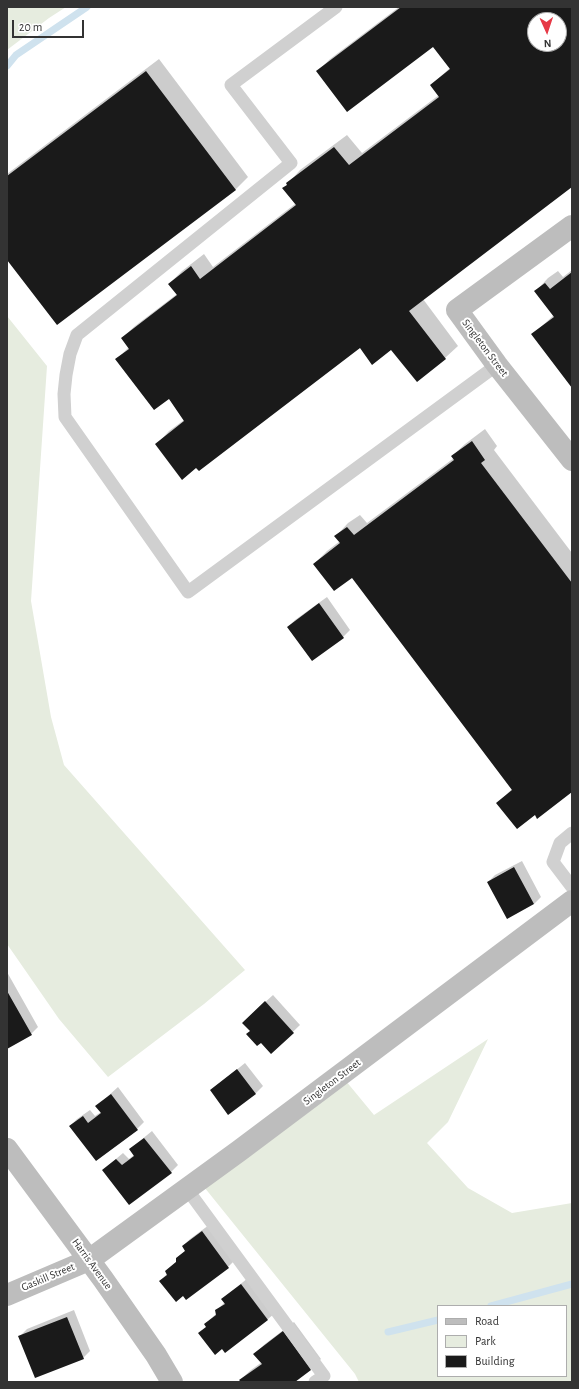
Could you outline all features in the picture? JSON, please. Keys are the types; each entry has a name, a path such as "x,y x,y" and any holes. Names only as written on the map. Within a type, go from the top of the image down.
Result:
{"street":[{"name":"Singleton Street","path":"572,226 457,310 572,460"},
{"name":"Singleton Street","path":"89,1260 239,1151 572,901"},
{"name":"Harris Avenue","path":"7,1149 89,1260 156,1355 172,1382"},
{"name":"Gaskill Street","path":"7,1295 89,1260"}],"lane":[{"path":"336,7 231,85 291,163 77,335 70,354 66,375 64,394 65,416 188,592 497,364"},
{"path":"572,834 560,843 553,862 572,887"},
{"path":"187,1189 324,1376 315,1382"}],"green space":[{"path":"7,7 66,7 7,50"},
{"path":"7,316 47,366 31,601 51,717 64,765 245,970 204,1004 108,1077 59,1019 7,944"},
{"path":"488,1039 448,1122 427,1143 468,1188 512,1213 572,1203 572,1382 359,1382 355,1374 196,1177 336,1069 374,1115"}],"building":[{"path":"401,7 572,7 572,187 409,311 446,359 417,382 391,350 372,365 360,348 199,471 196,468 182,480 155,444 184,421 169,399 154,410 115,359 129,349 121,338 177,295 168,284 191,266 200,279 296,205 282,188 287,185 286,183 334,147 349,165 439,97 430,85 450,69 433,47 347,112 316,71"},
{"path":"146,71 236,190 57,325 7,260 7,176"},
{"path":"572,272 572,388 531,334 554,317 534,291 545,283 550,289"},
{"path":"472,441 485,460 481,463 572,583 572,792 537,819 535,815 517,829 496,803 512,790 352,578 334,591 313,564 340,543 334,536 347,527 354,535 454,460 451,456"},
{"path":"319,603 344,638 312,661 287,627"},
{"path":"514,867 534,904 507,919 487,882"},
{"path":"7,991 32,1035 7,1049"},
{"path":"265,1001 294,1033 271,1054 261,1043 257,1046 246,1034 250,1031 242,1023"},
{"path":"237,1069 256,1094 228,1115 210,1090"},
{"path":"111,1094 138,1130 96,1161 69,1126 83,1116 88,1123 101,1113 95,1106"},
{"path":"144,1138 172,1173 129,1205 102,1170 116,1159 122,1165 134,1156 129,1149"},
{"path":"202,1231 229,1268 186,1300 183,1296 176,1302 159,1281 167,1275 165,1271 176,1262 176,1258 185,1251 182,1246"},
{"path":"241,1284 268,1320 225,1353 222,1349 215,1355 198,1333 206,1327 204,1324 216,1315 215,1310 225,1304 221,1299"},
{"path":"67,1317 84,1359 35,1378 18,1336"},
{"path":"283,1331 311,1370 295,1382 241,1382 239,1380 262,1364 253,1354"}],"waterway":[{"path":"7,66 16,55 87,7"},
{"path":"495,1305 572,1284"},
{"path":"388,1332 437,1320"}]}
